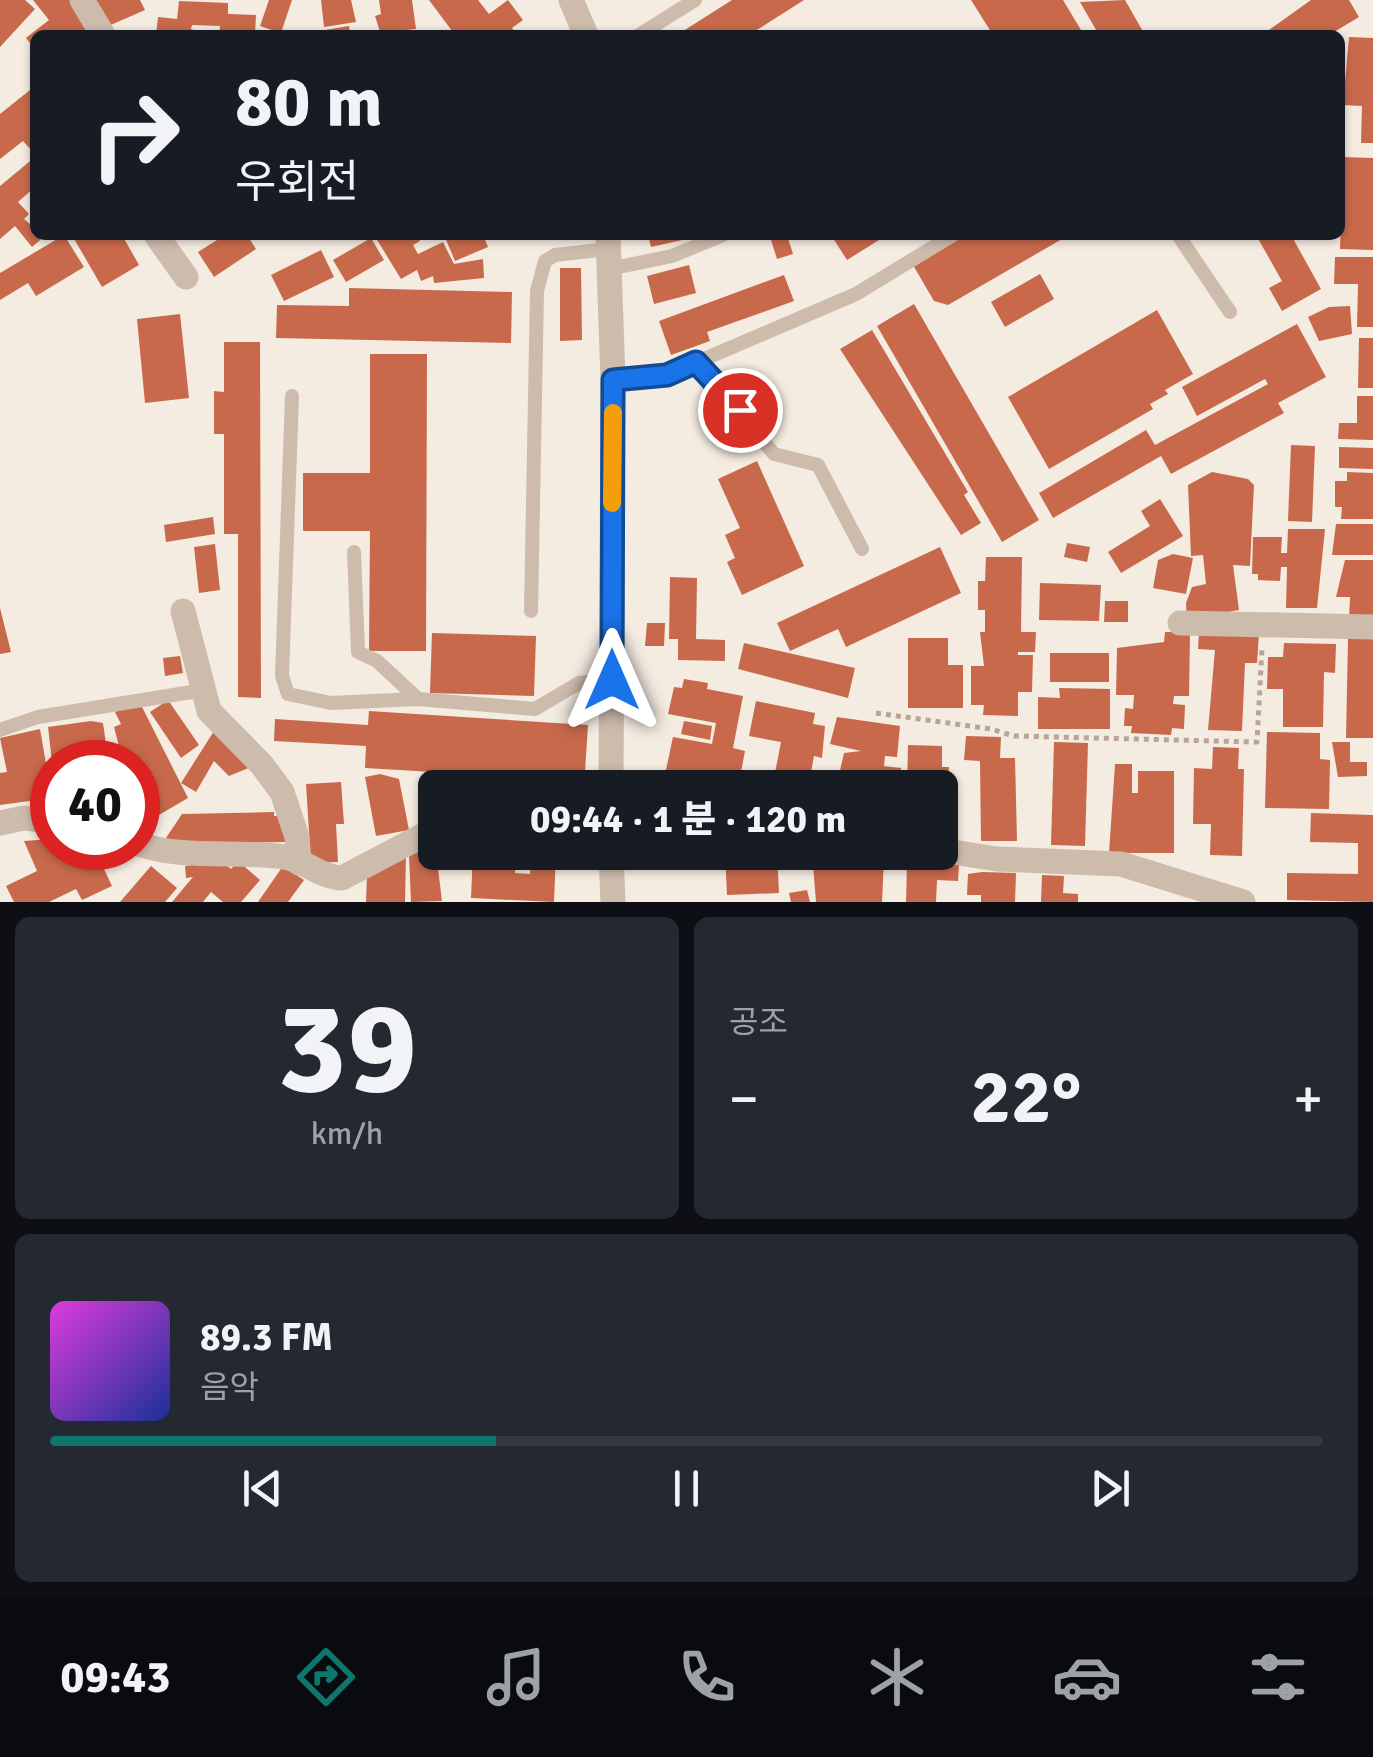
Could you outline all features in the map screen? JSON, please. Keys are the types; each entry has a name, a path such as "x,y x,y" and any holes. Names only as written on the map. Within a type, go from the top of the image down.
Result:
{"street":[{"path":"82,0 100,30"},
{"path":"571,0 584,30"},
{"path":"159,240 186,278"},
{"path":"608,251 613,380 611,770"},
{"path":"183,611 209,711 262,765 282,792 297,837 298,863"},
{"path":"1180,624 1373,627"},
{"path":"0,823 30,819"},
{"path":"160,852 289,857 335,890 357,873 418,839"},
{"path":"958,853 997,859 1121,864 1243,902"},
{"path":"612,870 613,902"}],"lane":[{"path":"648,30 695,0"},
{"path":"531,611 537,292 545,261 555,255 608,251 672,256 711,240"},
{"path":"613,380 667,375 856,294 945,240"},
{"path":"1181,240 1230,312"},
{"path":"696,362 774,454 818,465 862,548"},
{"path":"292,396 282,676 288,694 331,703 418,699 535,708 579,682 612,680"},
{"path":"354,552 358,652 377,662 418,699"},
{"path":"0,730 38,717 204,690"}],"path":[{"path":"876,713 991,728 1014,736 1256,742 1263,625"}],"building":[{"path":"0,0 25,0 35,9 0,47"},
{"path":"33,0 74,0 95,27 36,30 49,20"},
{"path":"94,0 140,0 145,10 106,27"},
{"path":"269,0 292,0 282,30 260,26"},
{"path":"321,0 351,0 356,22 324,27"},
{"path":"379,0 412,0 416,29 379,30 375,16 381,14"},
{"path":"429,0 478,0 489,14 508,0 523,20 513,30 451,30"},
{"path":"732,0 804,0 757,30 685,30"},
{"path":"971,0 1063,0 1081,30 990,30"},
{"path":"1125,0 1142,30 1096,30 1080,2"},
{"path":"1311,0 1349,0 1359,17 1337,30 1269,30"},
{"path":"179,1 228,3 228,14 256,15 255,30 192,25 194,30 157,30 158,17 177,19"},
{"path":"1349,37 1373,38 1373,143 1361,143 1362,106 1345,105"},
{"path":"30,90 30,149 23,141 0,159 0,114"},
{"path":"1345,157 1373,158 1373,250 1340,249 1340,240 1345,240"},
{"path":"30,161 30,191 18,202 29,214 24,219 30,224 30,240 40,240 32,247 15,226 0,239 0,186"},
{"path":"56,240 67,240 84,267 36,296 28,283 0,300 0,273"},
{"path":"75,240 125,240 139,265 102,287"},
{"path":"217,240 250,240 256,249 214,277 198,252"},
{"path":"372,240 384,260 346,282 333,260"},
{"path":"377,240 419,240 413,245 418,254 443,242 454,264 483,259 484,278 434,283 433,276 421,281 417,270 401,279"},
{"path":"446,240 485,240 488,247 455,261"},
{"path":"649,240 682,240 651,247"},
{"path":"771,240 789,240 793,254 777,259"},
{"path":"834,240 879,240 847,260"},
{"path":"956,240 1060,240 948,305 934,301 913,265"},
{"path":"1259,240 1294,240 1321,289 1282,311 1269,288 1282,281"},
{"path":"321,250 334,277 284,301 271,275"},
{"path":"1335,257 1373,257 1373,327 1357,327 1358,284 1334,284"},
{"path":"689,265 696,293 654,304 647,276"},
{"path":"560,268 581,268 582,340 560,341"},
{"path":"1040,274 1054,299 1005,327 991,302"},
{"path":"784,275 794,301 707,332 710,341 671,355 659,321"},
{"path":"349,288 512,292 511,343 276,338 277,305 349,306"},
{"path":"914,304 1039,520 1002,542 877,326"},
{"path":"1350,306 1352,334 1319,341 1308,317 1329,307"},
{"path":"1157,310 1193,374 1165,390 1168,394 1150,404 1153,409 1049,469 1008,397"},
{"path":"180,314 189,398 145,403 137,319"},
{"path":"1297,324 1326,377 1278,403 1284,413 1171,474 1161,456 1053,518 1039,493 1146,430 1155,445 1268,384 1265,379 1197,416 1182,387"},
{"path":"872,330 968,492 964,495 981,523 961,535 840,349"},
{"path":"1359,338 1373,338 1373,388 1358,388"},
{"path":"224,342 260,342 261,698 238,697 238,534 224,534 224,434 214,434 214,391 224,392"},
{"path":"370,354 427,354 426,651 369,651 370,531 303,531 303,473 370,473"},
{"path":"1357,396 1373,396 1373,440 1338,439 1339,423 1357,423"},
{"path":"1291,445 1315,446 1312,522 1288,521"},
{"path":"1339,447 1373,448 1373,469 1339,468"},
{"path":"757,461 804,566 742,595 727,562 735,558 725,535 740,528 718,479"},
{"path":"1212,472 1248,479 1254,485 1250,566 1233,565 1239,610 1187,619 1186,603 1192,587 1206,584 1203,555 1191,556 1188,485"},
{"path":"1347,472 1373,473 1373,519 1341,519 1342,507 1335,507 1335,481 1347,481"},
{"path":"1160,499 1183,536 1121,573 1108,552 1150,526 1141,511"},
{"path":"213,517 215,534 166,542 164,525"},
{"path":"1336,524 1373,524 1373,555 1332,555"},
{"path":"1288,529 1325,529 1317,608 1286,608 1287,567 1281,567 1280,581 1258,580 1258,574 1252,574 1253,537 1282,537 1281,553 1287,553"},
{"path":"1067,543 1090,547 1087,562 1064,557"},
{"path":"215,544 220,590 199,593 194,547"},
{"path":"940,547 961,593 846,647 838,629 790,651 777,623"},
{"path":"1173,554 1193,558 1186,594 1153,588 1158,560"},
{"path":"986,557 1022,557 1021,632 1036,632 1035,652 1018,652 1033,655 1032,692 1018,692 1018,716 983,715 984,705 971,705 971,666 984,666 980,632 985,632 985,610 978,610 978,581 985,581"},
{"path":"1345,560 1373,560 1373,620 1349,620 1350,597 1336,597"},
{"path":"670,577 697,578 696,639 725,640 725,661 678,660 678,639 669,639"},
{"path":"1040,583 1101,585 1099,621 1039,620"},
{"path":"1105,601 1128,601 1128,622 1104,622"},
{"path":"0,608 11,652 0,654"},
{"path":"647,623 665,623 664,646 645,646"},
{"path":"1199,631 1259,634 1257,663 1245,663 1242,731 1208,730 1215,650 1198,649"},
{"path":"1165,632 1190,632 1189,696 1174,696 1173,704 1185,705 1184,729 1172,728 1171,735 1131,733 1132,726 1124,726 1125,708 1133,709 1134,695 1116,695 1117,648 1164,642"},
{"path":"432,633 536,636 534,696 430,693"},
{"path":"1366,633 1373,633 1373,738 1346,738 1348,639 1366,639"},
{"path":"908,638 948,638 948,665 963,665 963,708 908,708"},
{"path":"744,643 855,668 848,698 738,669"},
{"path":"1284,643 1336,644 1335,673 1324,672 1323,727 1283,727 1283,689 1267,689 1268,657 1283,657"},
{"path":"1050,653 1109,653 1109,682 1050,682"},
{"path":"180,656 183,673 165,676 163,658"},
{"path":"684,679 708,683 707,689 743,696 733,748 745,751 741,770 666,770 673,737 712,744 716,723 668,714 674,687 682,688"},
{"path":"1059,688 1110,689 1110,729 1038,729 1038,697 1060,698"},
{"path":"168,700 199,745 181,758 150,712"},
{"path":"139,701 159,740 117,740 114,727 121,724 115,712"},
{"path":"756,701 815,713 813,724 825,726 822,758 814,756 811,770 776,770 781,742 749,736"},
{"path":"369,711 588,725 585,770 365,768 366,746 274,741 275,719 368,725"},
{"path":"837,717 900,726 897,757 885,756 884,766 901,770 840,770 844,753 861,751 830,744"},
{"path":"684,721 712,726 710,740 681,734"},
{"path":"103,723 105,740 49,740 48,727"},
{"path":"40,729 42,740 30,740 30,801 0,805 0,773 7,772 0,738"},
{"path":"214,731 251,767 229,776 214,761 196,792 181,783"},
{"path":"1267,732 1320,733 1320,759 1330,760 1329,809 1265,808"},
{"path":"966,736 1001,737 1000,758 1015,758 1017,841 981,841 980,761 964,760"},
{"path":"1054,742 1088,743 1085,846 1051,845"},
{"path":"1332,742 1350,742 1350,762 1367,762 1367,776 1338,777"},
{"path":"160,743 188,798 160,814"},
{"path":"908,745 942,746 942,767 949,770 907,770"},
{"path":"1213,747 1239,748 1238,769 1244,769 1242,856 1210,855 1211,824 1193,824 1194,768 1212,769"},
{"path":"1115,764 1132,764 1132,793 1138,793 1138,771 1174,771 1174,853 1109,853"},
{"path":"380,774 399,779 409,830 376,836 365,777"},
{"path":"341,782 344,824 336,824 338,862 311,863 306,784"},
{"path":"274,812 274,816 286,816 286,842 162,844 182,814"},
{"path":"1311,813 1373,815 1373,902 1287,900 1287,873 1358,874 1358,843 1310,842"},
{"path":"418,852 418,870 438,870 442,901 411,902 409,856"},
{"path":"406,857 405,902 366,902 367,875"},
{"path":"221,861 231,869 238,861 260,880 241,902 223,902 211,892 203,902 172,902 193,877 186,878 185,866"},
{"path":"959,865 958,881 937,880 936,902 906,902 907,870 958,870"},
{"path":"283,866 304,880 288,902 258,902"},
{"path":"104,870 112,886 82,900 76,889 49,902 14,902 6,886 37,871"},
{"path":"148,870 156,870 177,888 165,902 120,902"},
{"path":"472,870 530,874 530,870 555,870 554,902 471,898"},
{"path":"726,870 778,870 779,893 727,895"},
{"path":"813,870 883,870 882,902 816,902"},
{"path":"1016,873 1015,902 981,902 981,895 967,895 968,874"},
{"path":"1042,875 1064,876 1063,893 1078,894 1078,902 1041,902"},
{"path":"807,890 810,902 791,902 789,893"}],"slow traffic":[{"path":"612,503 613,413"}],"route":[{"path":"612,680 613,380 667,375 696,362 740,410"}]}
